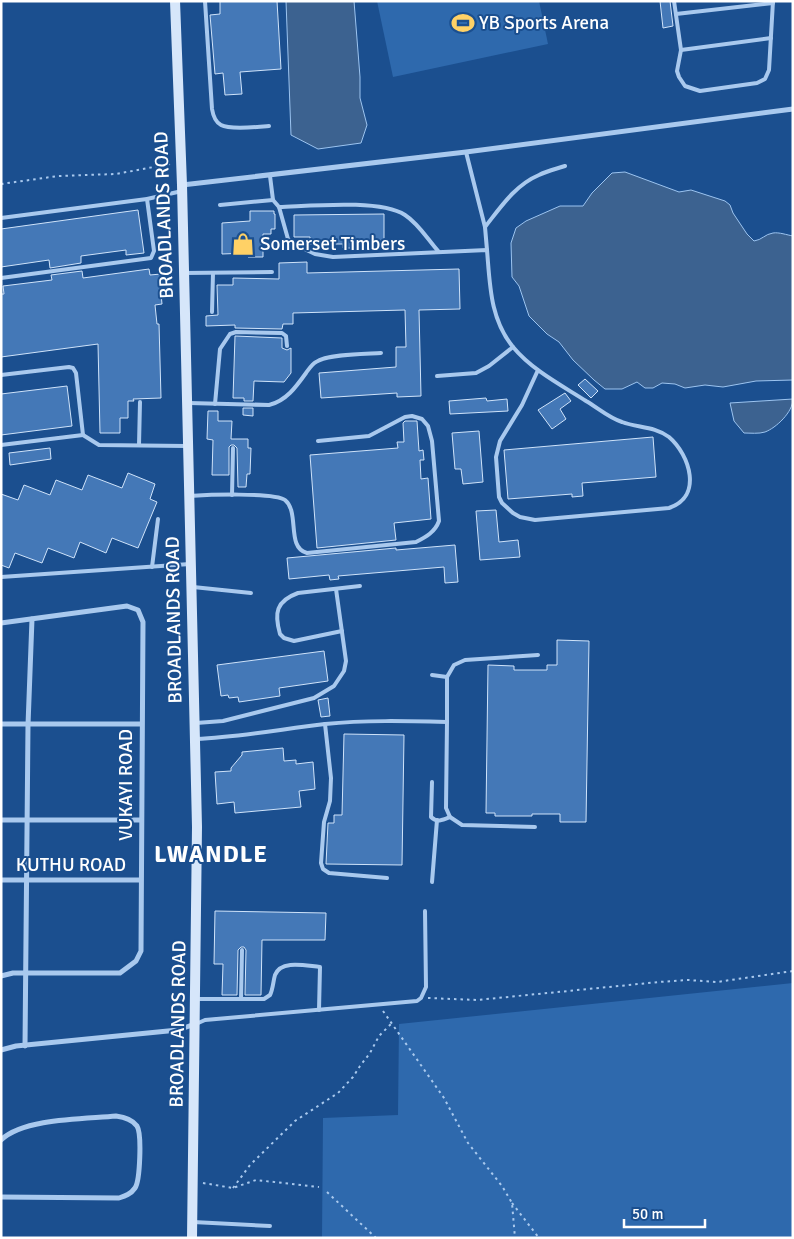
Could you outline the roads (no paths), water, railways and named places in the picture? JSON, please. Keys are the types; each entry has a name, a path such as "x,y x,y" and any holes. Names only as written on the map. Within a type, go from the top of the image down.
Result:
{"main road":[{"name":"BROADLANDS ROAD","path":"175,1 182,188 197,827 192,1238"}],"street":[{"path":"182,188 793,108"},
{"name":"VUKAYI ROAD","path":"1,623 127,606 138,610 143,622 141,951 136,961 120,973 13,973 1,976"},
{"path":"25,1046 28,725 32,619"},
{"path":"1,724 142,724"},
{"path":"1,820 141,820"},
{"name":"KUTHU ROAD","path":"1,880 140,880"},
{"path":"1,1050 178,1030 196,1024"},
{"path":"1,1140 11,1132 39,1123 116,1116 132,1121 138,1127 139,1137 137,1185 126,1196 119,1198 1,1197"}],"lane":[{"path":"205,1 212,109 218,123 226,127 269,126"},
{"path":"674,1 681,50 677,65 678,77 686,86 700,91 762,81 768,73 773,2 676,14"},
{"path":"681,50 771,38"},
{"path":"466,152 485,227 492,306 500,327 513,347 538,370 615,419 653,429 674,442 689,466 690,486 682,500 669,508 535,520 520,517 507,508 499,497 496,457 498,448 503,434 522,405 538,370"},
{"path":"485,227 525,182 538,175 565,166"},
{"path":"270,176 273,200 279,206 288,239 294,244 321,256 338,257 487,250"},
{"path":"1,218 147,199 182,188"},
{"path":"1,278 151,258 154,251 147,199"},
{"path":"220,205 273,200"},
{"path":"279,206 388,207 410,219 439,252"},
{"path":"184,273 272,272"},
{"path":"212,312 213,273"},
{"path":"215,404 220,349 230,334 236,332 282,333 286,336 287,346"},
{"path":"437,376 476,372 489,366 513,347"},
{"path":"187,403 269,405 279,403 297,386 317,361 327,358 381,353"},
{"path":"1,376 73,368 76,373 84,435"},
{"path":"140,402 140,446"},
{"path":"189,496 209,494 274,496 284,500 290,506 297,547 302,552 307,553 416,542 436,528 439,521 432,441 428,426 422,419 412,416 405,417 369,436 318,441"},
{"path":"1,445 84,435 100,445 188,446"},
{"path":"232,448 232,495"},
{"path":"152,567 158,519"},
{"path":"1,576 190,564"},
{"path":"342,631 294,641 284,638 280,634 277,609 279,604 298,593 360,586"},
{"path":"190,587 251,593"},
{"path":"194,723 223,721 314,698 334,686 344,671 346,661 336,589"},
{"path":"535,827 462,825 450,817 446,808 447,677 451,668 461,661 538,655"},
{"path":"432,675 447,677"},
{"path":"194,739 226,738 326,724 364,721 447,722"},
{"path":"326,724 331,778 330,801 324,822 321,863 329,873 387,878"},
{"path":"432,782 430,814 437,820"},
{"path":"437,820 450,817"},
{"path":"432,882 437,820"},
{"path":"196,1024 205,1020 411,1002 421,998 426,987 425,911"},
{"path":"241,1000 242,950"},
{"path":"196,1000 264,1000 268,998 272,991 275,977 280,968 287,965 320,967 320,1010"},
{"path":"193,1222 270,1226"}],"place":[{"name":"YB Sports Arena","path":"463,23"},
{"name":"Somerset Timbers","path":"243,244"}],"district":[{"name":"LWANDLE","path":"211,854"}]}
